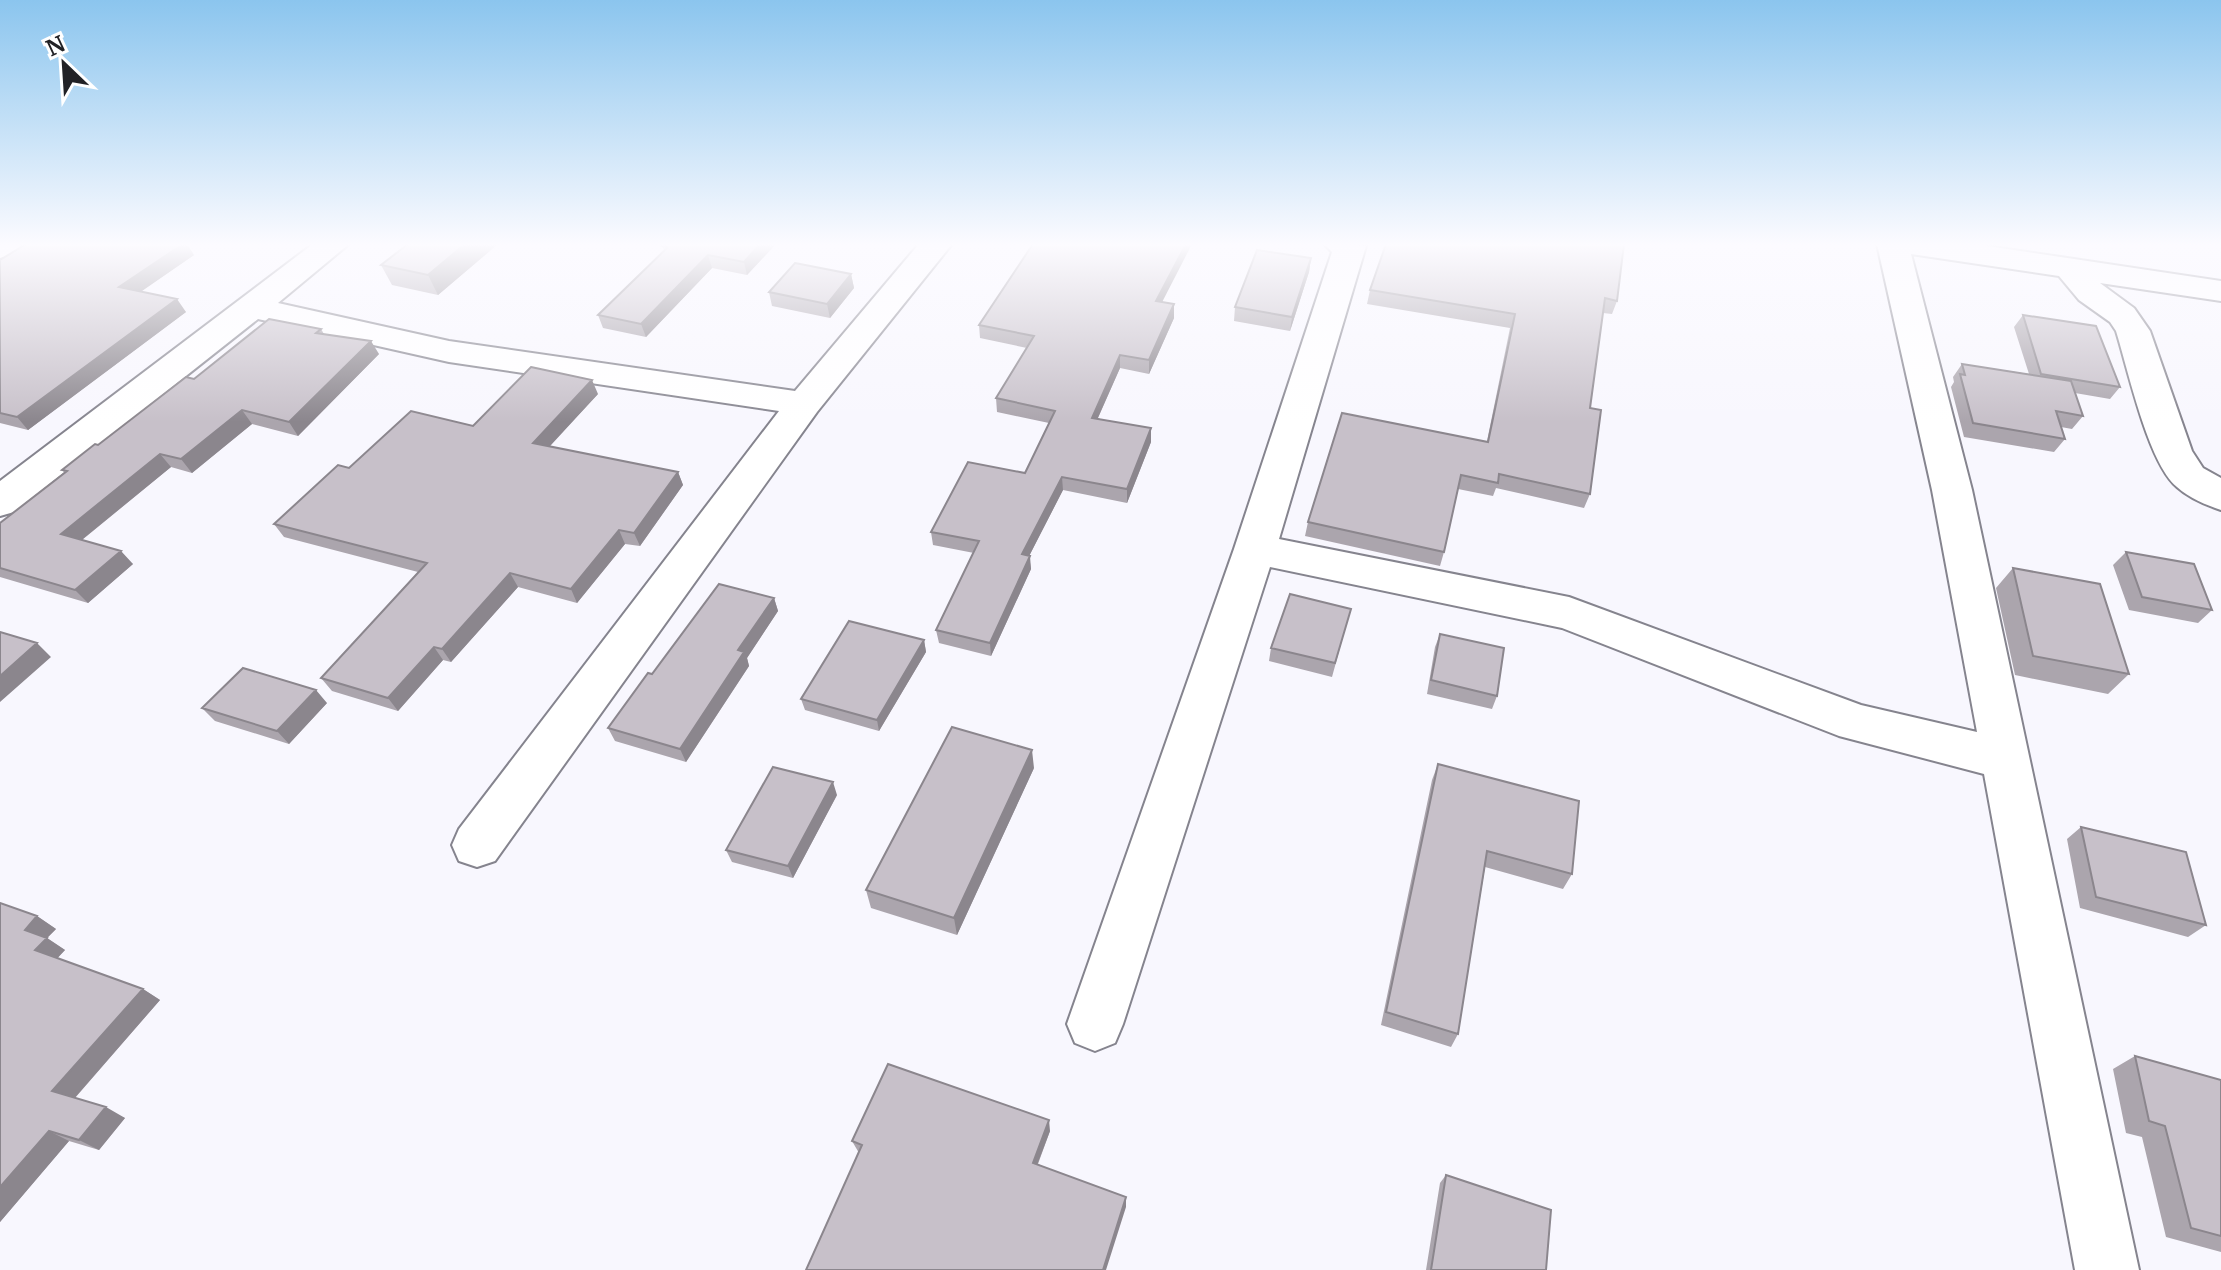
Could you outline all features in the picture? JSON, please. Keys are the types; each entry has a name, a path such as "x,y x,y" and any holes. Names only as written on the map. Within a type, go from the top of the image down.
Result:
{"street":[{"path":"0,502 255,303"},
{"path":"477,845 804,404 887,303"},
{"path":"1095,1024 1255,549 1332,303"},
{"path":"1907,303 1952,490 2107,1270"},
{"path":"2105,303 2122,315 2133,331 2173,452 2189,477 2221,496"},
{"path":"251,307 349,333 474,356 804,404"},
{"path":"1255,549 1569,613 1856,723 2005,759"}],"building":[{"path":"0,303 171,303 17,417 0,413"},
{"path":"610,303 661,303 641,324 598,315"},
{"path":"993,303 1174,304 1149,360 1120,355 1092,418 1151,428 1127,489 1062,477 1022,554 1030,556 990,643 936,630 979,541 931,532 968,462 1025,473 1055,411 996,398 1034,336 979,325"},
{"path":"1236,303 1296,303 1292,317 1235,307"},
{"path":"1450,303 1604,303 1590,408 1601,410 1590,494 1499,474 1498,483 1461,475 1444,552 1308,522 1342,413 1488,442 1515,314"},
{"path":"2023,315 2096,326 2120,387 2041,374"},
{"path":"269,319 321,329 316,333 371,341 289,422 242,410 181,459 160,454 61,534 121,551 75,590 0,568 0,523 67,471 62,470 95,444 98,445 186,377 194,379"},
{"path":"1962,364 2071,381 2083,416 2056,411 2065,439 1973,423 1960,374 1965,375"},
{"path":"531,367 592,380 533,443 678,472 634,533 619,530 571,589 510,573 442,649 434,647 388,698 321,678 427,563 274,524 338,465 349,468 411,411 473,426"},
{"path":"2126,552 2194,564 2212,610 2142,597"},
{"path":"2013,568 2100,584 2129,674 2033,656"},
{"path":"719,584 774,598 738,650 744,652 680,749 608,728 648,673 652,674"},
{"path":"1290,594 1351,609 1335,663 1271,648"},
{"path":"849,621 924,640 877,720 801,699"},
{"path":"0,632 37,643 0,676"},
{"path":"1440,634 1504,648 1497,696 1431,680"},
{"path":"243,668 316,690 277,731 202,708"},
{"path":"952,727 1032,750 954,918 866,890"},
{"path":"1438,764 1579,801 1572,874 1487,851 1458,1034 1386,1012"},
{"path":"773,767 833,782 788,866 726,850"},
{"path":"2081,827 2186,852 2206,925 2096,897"},
{"path":"0,903 37,916 25,930 47,938 35,950 143,989 52,1091 106,1107 79,1140 49,1131 0,1187"},
{"path":"2135,1056 2221,1080 2221,1236 2191,1228 2165,1126 2149,1121"},
{"path":"888,1064 1049,1120 1033,1163 1126,1197 1103,1270 806,1270 862,1145 852,1141"},
{"path":"1446,1175 1551,1210 1546,1270 1431,1270"}]}
